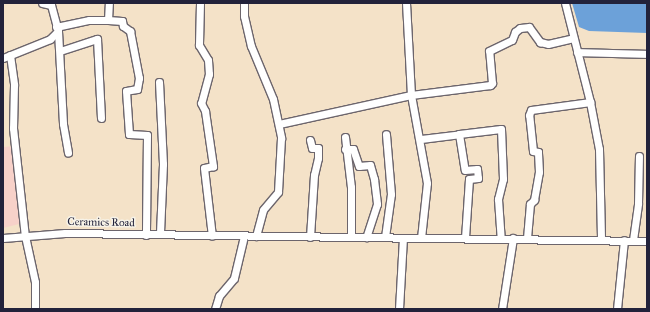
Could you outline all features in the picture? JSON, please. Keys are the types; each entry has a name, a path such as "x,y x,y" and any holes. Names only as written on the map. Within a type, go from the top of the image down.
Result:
{"street":[{"path":"42,3 51,5 57,29 60,51 61,100 68,154"},
{"path":"108,20 109,3"},
{"path":"200,3 198,45 208,60 209,74 202,103 205,111 213,166 204,168 212,236"},
{"path":"244,3 244,16 251,46 272,99 279,124 282,145 278,192 263,210 256,236"},
{"path":"406,3 411,95 420,139 427,194 421,238"},
{"path":"566,3 572,38 590,102 599,150 601,239"},
{"path":"3,58 50,39 57,29 89,20 122,21 123,26 130,31 135,50 139,78 137,89 126,91 129,134 147,135 146,235"},
{"path":"279,124 411,95 490,84 492,83 489,51 512,40 515,32 520,28 529,27 540,42 548,44 572,38"},
{"path":"60,51 97,39 101,118"},
{"path":"577,52 647,54"},
{"path":"10,55 14,85 13,128 25,236 35,282 35,309"},
{"path":"159,82 163,157 160,234"},
{"path":"527,238 530,204 534,200 539,172 538,152 533,151 529,115 532,110 590,102"},
{"path":"420,139 501,129 504,179 498,199 501,238"},
{"path":"385,237 391,194 386,134"},
{"path":"459,134 465,170 477,169 478,178 469,179 465,238"},
{"path":"345,137 345,149 351,187 351,237"},
{"path":"310,140 312,148 318,148 318,158 314,175 310,237"},
{"path":"345,149 353,149 359,166 370,166 374,179 377,204 366,237"},
{"path":"633,240 638,203 640,156"},
{"name":"Ceramics Road","path":"3,238 65,233 198,236 601,239 647,241"},
{"path":"215,309 219,296 234,278 244,236"},
{"path":"399,309 403,238"},
{"path":"502,309 513,238"},
{"path":"617,309 624,240"}],"shaded area":[{"path":"17,146 23,223 3,228 3,147"}],"water":[{"path":"572,3 647,3 647,33 589,31 579,27"}]}
